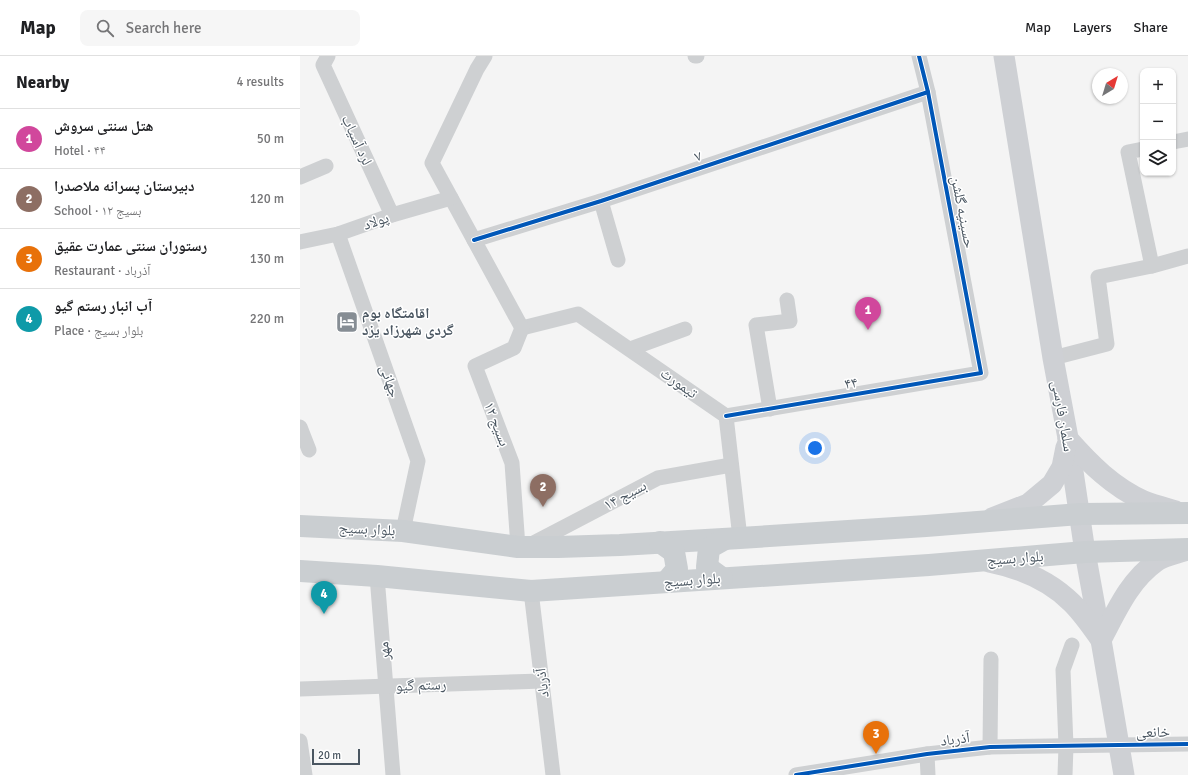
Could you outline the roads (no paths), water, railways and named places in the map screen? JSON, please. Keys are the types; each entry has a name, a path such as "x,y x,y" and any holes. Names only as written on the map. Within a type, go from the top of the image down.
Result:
{"main road":[{"name":"سلمان فارسی","path":"1004,56 1053,358 1068,438 1085,552 1124,775"},
{"path":"1068,438 1088,462 1111,482 1144,500 1184,513"},
{"path":"983,522 1028,504 1052,484 1062,467 1068,438"},
{"name":"بلوار بسیج","path":"300,526 403,531 522,547 620,545 732,539 1080,514 1184,513"},
{"path":"722,578 708,567 709,548 732,539"},
{"path":"660,542 674,552 677,569 666,582"},
{"name":"بلوار بسیج","path":"300,571 377,576 531,591 1085,552 1188,549"},
{"path":"982,560 1012,567 1040,580 1058,591 1082,614 1101,640 1118,605 1134,582 1158,560 1188,549"}],"street":[{"path":"485,56 477,69 432,163 522,328"},
{"name":"حسینیه گلشن","path":"919,56 928,92 981,373"},
{"name":"لرد آسیاب","path":"326,60 392,215"},
{"name":"۷","path":"474,240 601,201 928,92"},
{"path":"1176,141 1188,138"},
{"path":"1140,150 1128,152 1152,266"},
{"path":"301,174 326,166"},
{"name":"پولاد","path":"300,242 338,234 392,215 451,198"},
{"path":"601,201 618,260"},
{"name":"جهانی","path":"338,234 418,461 403,531"},
{"path":"1053,358 1107,344 1098,277 1152,266 1188,256"},
{"path":"770,409 756,325 790,321 787,300"},
{"name":"تیمورث","path":"522,328 578,314 726,416"},
{"name":"بسیج ۱۲","path":"522,328 514,348 475,366 512,463 522,547"},
{"path":"630,349 685,329"},
{"name":"۴۴","path":"726,416 981,373"},
{"path":"726,416 731,465 732,539"},
{"path":"300,427 309,450"},
{"name":"بسیج ۱۴","path":"522,547 658,478 731,465"},
{"name":"مهر","path":"377,576 393,775"},
{"name":"آذرباد","path":"531,591 553,775"},
{"path":"1065,775 1066,746 1063,670 1072,645"},
{"path":"990,746 991,659"},
{"name":"رستم گیو","path":"300,689 542,681"},
{"path":"300,741 305,775"},
{"name":"آذرباد","path":"796,775 927,754 990,746 1119,744"},
{"name":"خانعی","path":"1119,744 1188,744"},
{"path":"927,754 928,775"}],"place":[{"name":"اقامتگاه بوم گردی شهرزاد یزد","path":"347,322"},
{"name":"هتل سنتی سروش","path":"868,330"},
{"name":"دبیرستان پسرانه ملاصدرا","path":"543,507"},
{"name":"آب انبار رستم گیو","path":"324,614"},
{"name":"رستوران سنتی عمارت عقیق","path":"876,754"}]}
